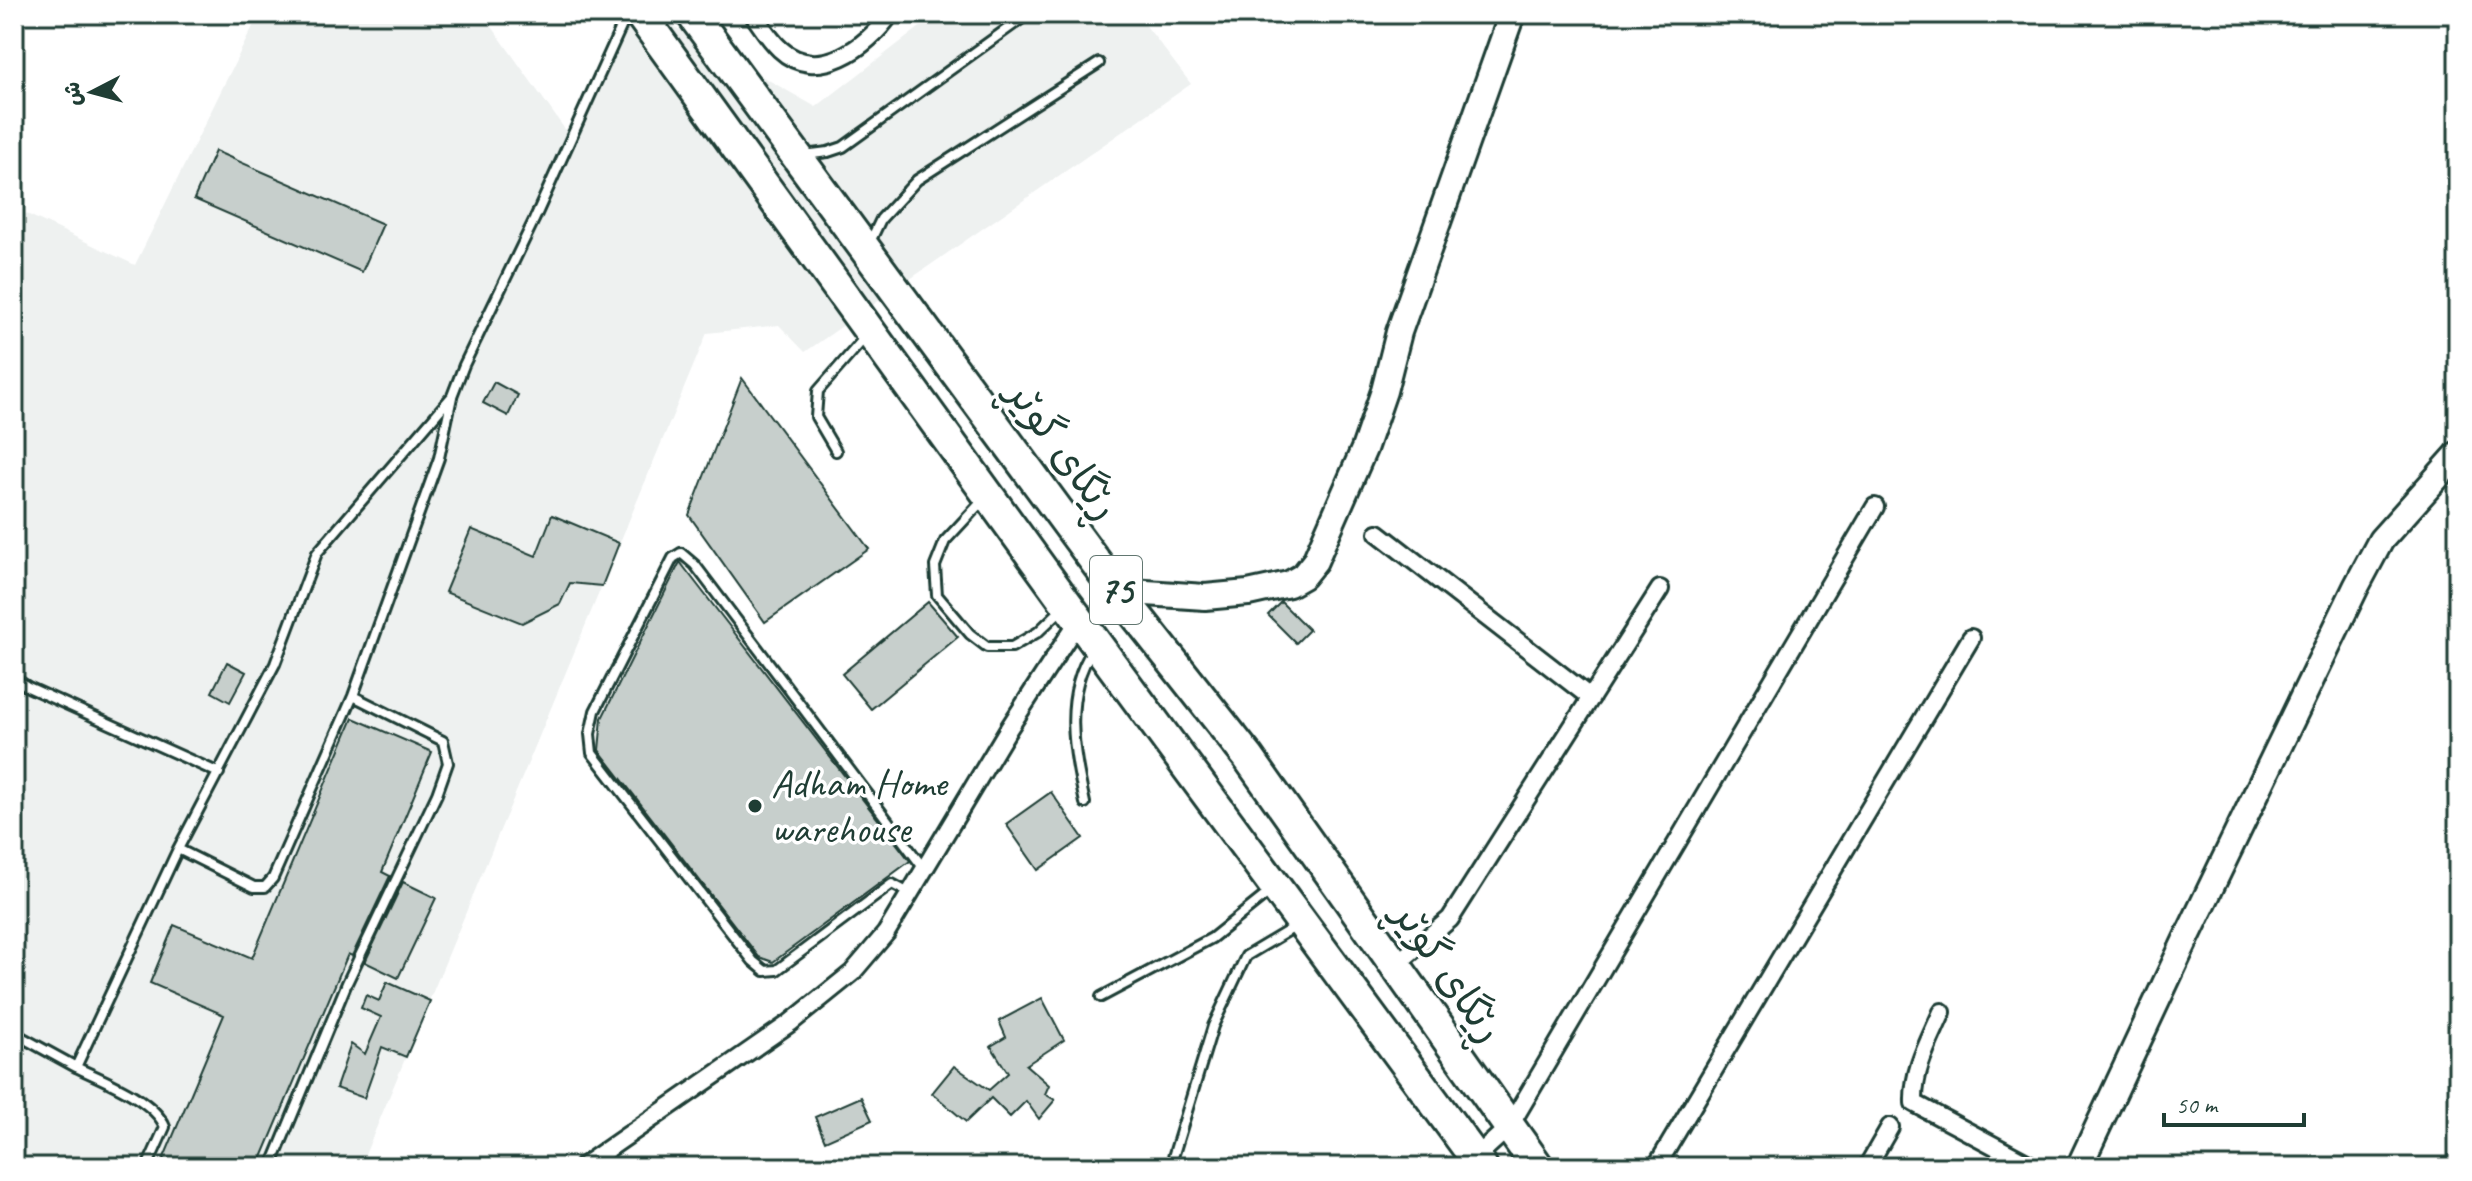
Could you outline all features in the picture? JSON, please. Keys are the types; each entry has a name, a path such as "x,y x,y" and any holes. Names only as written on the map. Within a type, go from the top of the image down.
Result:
{"highway":[{"name":"75","path":"640,14 988,495 1478,1162"},
{"name":"ڕێگای گوێڕ","path":"692,14 1117,591 1248,757 1538,1167"}],"street":[{"path":"753,14 779,48 791,57 818,62 851,54 869,39 890,14"},
{"path":"1117,591 1205,597 1248,593 1289,584 1303,576 1315,561 1364,449 1384,391 1399,332 1512,14"},
{"path":"2079,1167 2192,925 2362,575 2390,528 2458,454"},
{"path":"1478,1162 1509,1127 1875,507"},
{"path":"1378,533 1591,698"},
{"path":"1394,966 1450,919 1660,589"},
{"path":"582,1167 826,996 852,973 886,933 1009,728 1081,622"},
{"path":"1656,1167 1971,638"},
{"path":"1942,1012 1918,1064 1913,1088 1914,1103 2034,1167"},
{"path":"1867,1167 1890,1127"}],"lane":[{"path":"178,849 254,887 265,887 273,878 312,782 353,696 439,458 452,396 464,365 534,220 627,14"},
{"path":"796,156 843,147 1028,14"},
{"path":"866,250 881,219 917,180 1099,63"},
{"path":"836,451 816,417 818,391 870,332"},
{"path":"76,1067 178,849 275,664 317,553 452,396"},
{"path":"988,495 945,541 935,566 937,595 970,634 987,647 1012,647 1038,632 1081,622 1082,666 1074,698 1072,745 1085,803"},
{"path":"911,894 892,884 777,970 765,971 753,961 592,753 590,734 595,711 673,558 681,553 695,565 926,870"},
{"path":"14,678 219,773"},
{"path":"271,1167 347,983 437,794 448,763 443,741 353,696"},
{"path":"1101,997 1212,938 1276,887"},
{"path":"1170,1167 1213,1026 1246,956 1302,923"},
{"path":"14,1033 132,1095 162,1119 165,1127 147,1167"}],"shaded area":[{"path":"259,14 483,14 571,138 627,14 652,14 816,107 937,14 1137,14 1191,84 805,352 779,325 707,333 360,1167 14,1167 14,208 135,265"}],"building":[{"path":"215,151 383,224 362,272 194,199"},
{"path":"742,378 869,549 765,622 689,515"},
{"path":"494,382 518,395 508,416 483,403"},
{"path":"552,515 619,543 602,586 570,583 560,604 522,623 445,592 471,529 536,556"},
{"name":"Adham Home warehouse","path":"680,562 910,861 773,962 759,957 599,750 602,718"},
{"path":"928,602 958,637 871,709 842,674"},
{"path":"1281,602 1309,630 1296,643 1268,615"},
{"path":"227,662 246,672 230,702 212,692"},
{"path":"353,718 432,752 382,872 390,876 352,956 348,954 258,1167 160,1167 224,1015 150,983 174,925 252,958"},
{"path":"1051,792 1083,838 1038,870 1006,824"},
{"path":"403,882 436,898 398,978 365,962"},
{"path":"387,982 430,1001 406,1057 382,1047 364,1098 336,1088 351,1044 365,1054 381,1017 361,1008 366,995 379,1001"},
{"path":"1042,998 1064,1040 1026,1065 1049,1085 1045,1094 1055,1100 1039,1119 1026,1101 1010,1117 991,1098 966,1122 932,1093 954,1066 989,1090 1008,1073 991,1046 1006,1037 999,1021"},
{"path":"861,1097 872,1120 825,1141 815,1117"}],"place":[{"name":"Adham Home warehouse","path":"755,806"}]}
